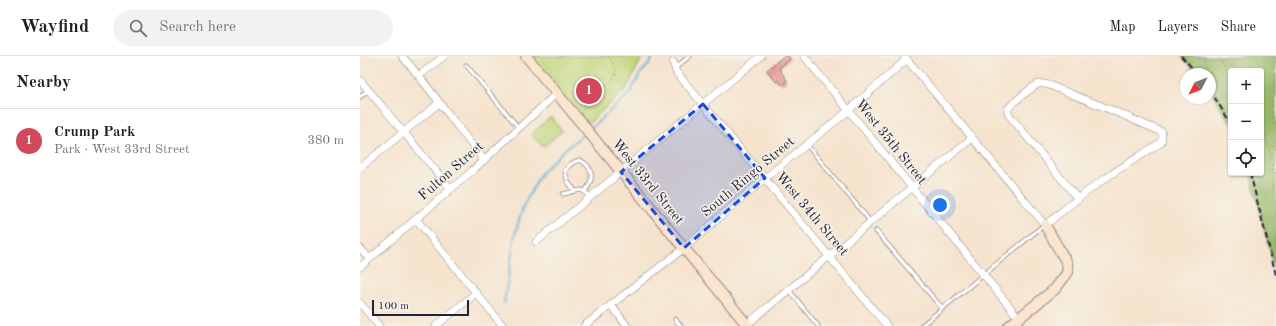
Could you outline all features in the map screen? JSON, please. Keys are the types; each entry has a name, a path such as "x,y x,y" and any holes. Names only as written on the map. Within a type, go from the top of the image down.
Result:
{"street":[{"path":"402,56 484,160"},
{"path":"419,76 444,56"},
{"name":"West 33rd Street","path":"526,56 747,326"},
{"path":"536,242 761,56"},
{"name":"West 35th Street","path":"804,56 1019,318"},
{"path":"905,58 1045,224 1067,263 1068,272 1056,289 1009,326"},
{"name":"South Ringo Street","path":"584,326 684,248 765,178 849,110 905,58"},
{"name":"West 34th Street","path":"674,65 703,104 887,326"},
{"path":"360,80 451,189"},
{"path":"1045,224 1106,178 1160,144 1162,140 1162,132 1049,85 1036,85 1008,108 1009,115 1078,199"},
{"name":"Fulton Street","path":"360,266 451,189 557,93"},
{"path":"360,168 439,103"},
{"path":"747,326 838,250 870,221 972,138"},
{"path":"416,219 503,326"},
{"path":"360,248 369,258"},
{"path":"436,326 476,293"},
{"path":"360,303 379,326"},
{"path":"611,306 627,326"}],"lane":[{"path":"674,65 690,56"},
{"path":"466,66 518,127"},
{"path":"360,97 368,90"},
{"path":"806,144 870,221"},
{"path":"575,191 568,182 565,171 575,160 580,160 586,165 592,176 591,184 585,191"},
{"path":"563,194 579,190 585,191 591,196"},
{"path":"921,326 1045,224"},
{"path":"876,231 942,308"},
{"path":"789,290 818,326"},
{"path":"675,319 681,326"}],"path":[{"path":"580,112 615,76 615,69 608,56"},
{"path":"1218,56 1228,73"},
{"path":"1264,132 1276,174"},
{"path":"1268,144 1276,149"}],"highlighted area":[{"path":"703,104 765,178 684,248 621,172"}],"green space":[{"path":"526,56 643,56 626,89 584,127"},
{"path":"1181,56 1276,56 1276,275 1251,176 1264,176 1264,68 1228,68 1228,119 1216,100 1216,68 1192,68"},
{"path":"551,117 562,131 543,147 531,134"}],"building":[{"path":"784,56 788,56 790,59 779,68 787,81 782,85 778,80 776,82 767,70"}],"waterway":[{"path":"590,129 630,93 640,74 650,63 653,56"},
{"path":"504,303 515,234 523,207 541,173 563,151 585,133"}],"railway":[{"path":"1181,56 1192,68"},
{"path":"1216,100 1228,119"},
{"path":"1251,176 1276,275"}],"place":[{"name":"Crump Park","path":"589,91"}]}
